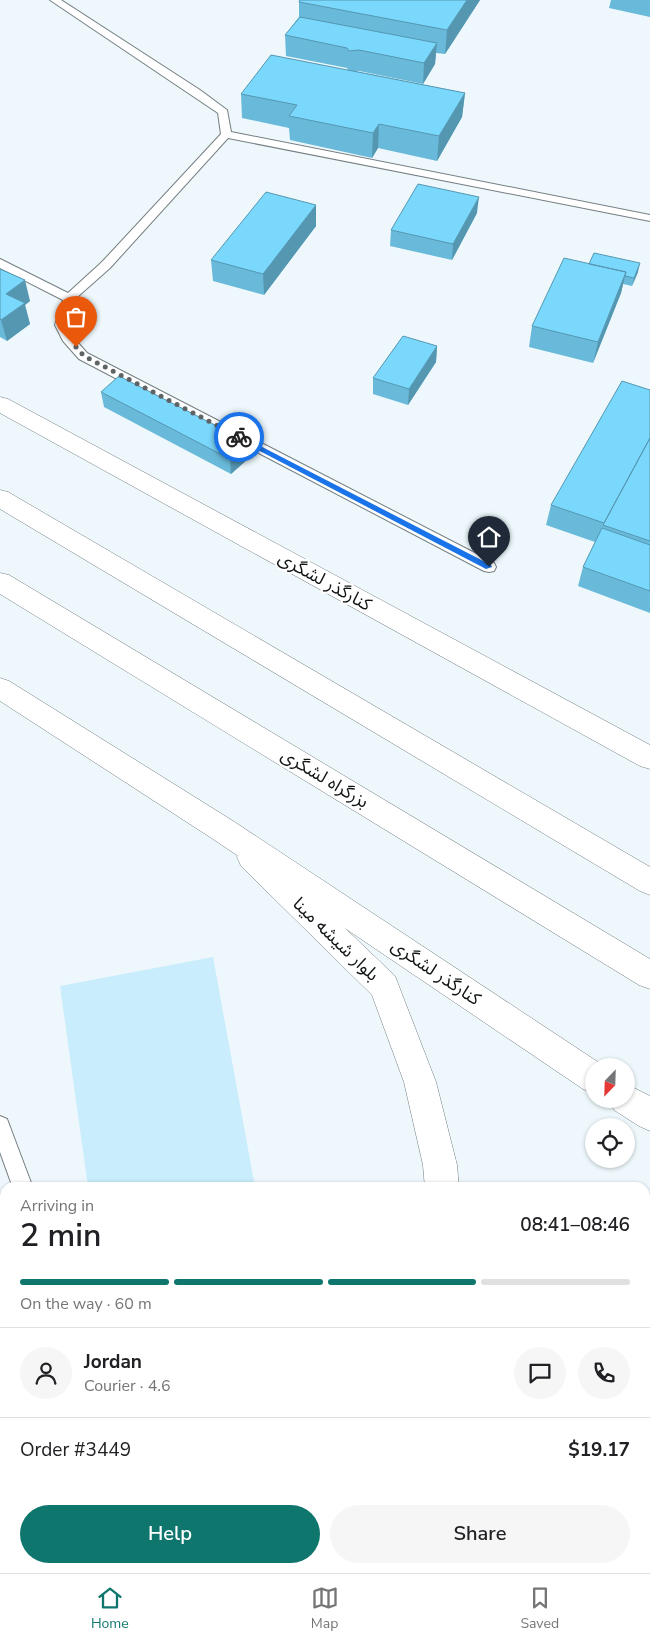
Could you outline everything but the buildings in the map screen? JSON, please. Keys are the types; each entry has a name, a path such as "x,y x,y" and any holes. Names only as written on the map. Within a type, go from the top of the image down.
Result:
{"main road":[{"name":"کنارگذر لشگری","path":"0,404 650,758"},
{"path":"0,498 650,882"},
{"name":"بزرگراه لشگری","path":"0,582 650,975"},
{"name":"کنارگذر لشگری","path":"0,688 223,830 585,1072"},
{"name":"بلوار شیشه مینا","path":"223,830 384,986 420,1082 440,1165 441,1182"},
{"path":"635,1105 650,1115"}],"lane":[{"path":"55,0 223,112 226,134"},
{"path":"226,134 650,218"},
{"path":"226,134 106,265 69,298 61,325 68,338 84,356 489,567"},
{"path":"0,263 69,298"},
{"path":"0,1126 21,1182"}],"shaded area":[{"path":"213,957 254,1182 87,1182 60,986"}],"way so far":[{"path":"76,347 84,356 239,437"}],"route":[{"path":"239,437 489,567"}]}
